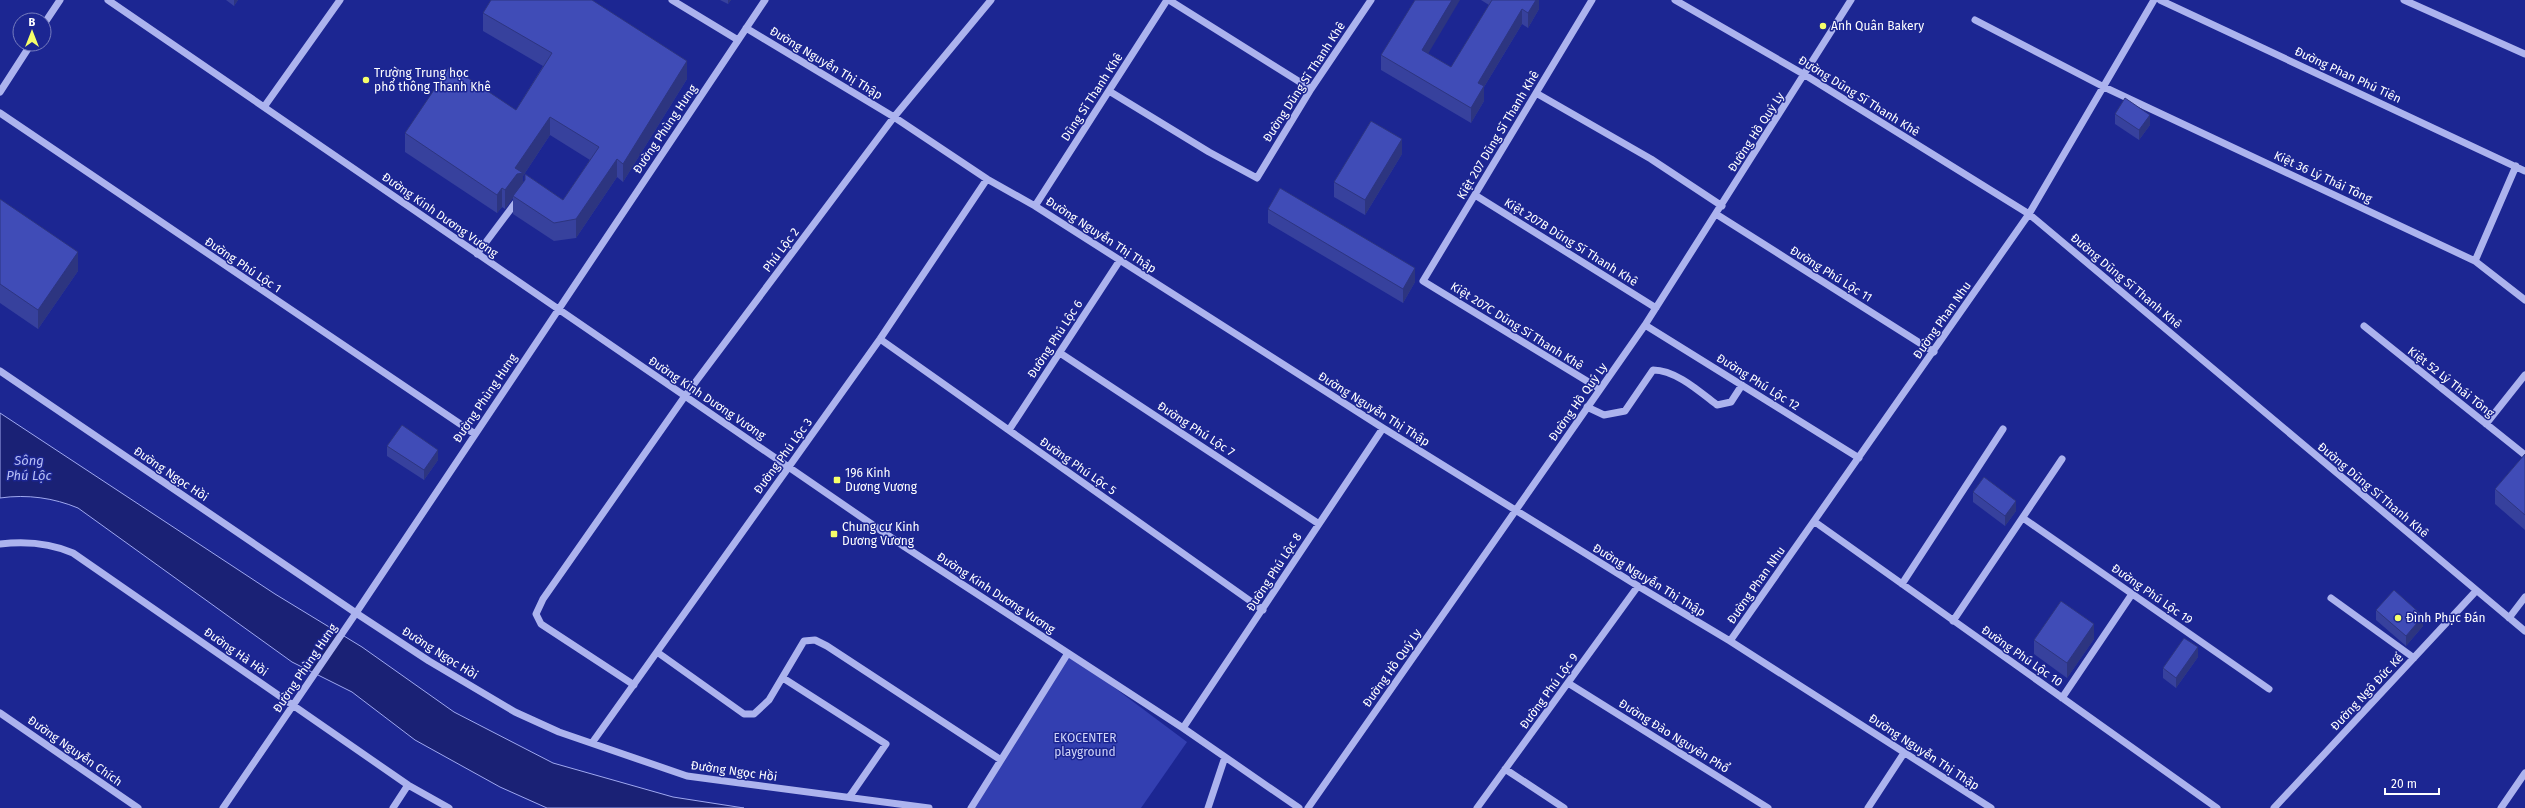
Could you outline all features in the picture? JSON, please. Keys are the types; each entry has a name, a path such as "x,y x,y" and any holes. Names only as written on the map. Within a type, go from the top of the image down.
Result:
{"street":[{"path":"52,12 60,0"},
{"name":"Đường Kinh Dương Vương","path":"108,0 905,547 1183,728 1299,808"},
{"path":"264,107 340,0"},
{"path":"672,0 738,40"},
{"name":"Đường Phùng Hưng","path":"223,808 308,685 765,0"},
{"path":"894,117 991,0"},
{"path":"1168,0 1311,89"},
{"name":"Dũng Sĩ Thanh Khê","path":"1036,206 1168,0"},
{"name":"Đường Dũng Sĩ Thanh Khê","path":"1109,91 1209,152 1257,178 1311,89 1371,0"},
{"name":"Kiệt 207 Dũng Sĩ Thanh Khê","path":"1423,281 1592,0"},
{"name":"Đường Dũng Sĩ Thanh Khê","path":"1675,0 1805,75 2029,214 2525,631"},
{"name":"Đường Hồ Quý Ly","path":"1308,808 1645,325 1852,0"},
{"name":"Đường Phan Nhu","path":"1730,641 1815,522 2029,214 2154,0"},
{"name":"Đường Phan Phú Tiên","path":"2160,0 2525,171"},
{"path":"2404,0 2525,54"},
{"name":"Kiệt 36 Lý Thái Tông","path":"1975,20 2104,87 2475,261 2525,300"},
{"name":"Đường Nguyễn Thị Thập","path":"746,28 894,117 987,179 1036,206 1383,428 1638,586 1730,641 1991,808"},
{"path":"0,92 26,52"},
{"path":"1536,93 1652,159 1722,206"},
{"name":"Đường Phú Lộc 1","path":"0,113 475,434"},
{"name":"Phú Lộc 2","path":"634,685 541,624 536,614 544,599 684,396 894,117"},
{"path":"2475,261 2516,166"},
{"name":"Đường Phú Lộc 3","path":"592,743 880,339 987,179"},
{"name":"Kiệt 207B Dũng Sĩ Thanh Khê","path":"1475,195 1656,308"},
{"path":"478,254 521,196"},
{"name":"Đường Phú Lộc 11","path":"1716,214 1934,352"},
{"name":"Đường Phú Lộc 6","path":"1009,430 1120,260"},
{"name":"Kiệt 207C Dũng Sĩ Thanh Khê","path":"1423,281 1600,389"},
{"name":"Đường Phú Lộc 12","path":"1645,325 1859,458"},
{"name":"Kiệt 52 Lý Thái Tông","path":"2364,326 2525,455"},
{"name":"Đường Phú Lộc 5","path":"880,339 1262,610"},
{"name":"Đường Phú Lộc 7","path":"1060,352 1319,524"},
{"path":"1588,407 1604,415 1624,411 1653,370 1661,370 1688,384 1718,405 1731,402 1742,386"},
{"name":"Đường Ngọc Hồi","path":"0,371 356,613 429,661 515,712 559,732 687,776 850,796 930,808"},
{"path":"2486,424 2525,375"},
{"name":"Đường Phú Lộc 8","path":"1183,728 1383,428"},
{"path":"1902,584 2003,429"},
{"path":"1954,621 2062,459"},
{"name":"Đường Phú Lộc 19","path":"2023,518 2269,689"},
{"name":"Đường Phú Lộc 10","path":"1815,522 2217,808"},
{"name":"Đường Hà Hồi","path":"0,544 33,543 59,547 73,553 408,785 449,808"},
{"name":"Đường Phú Lộc 9","path":"1477,808 1638,586"},
{"name":"Đường Ngô Đức Kế","path":"2274,808 2476,591"},
{"path":"2062,698 2132,594"},
{"path":"2509,618 2525,597"},
{"path":"2330,598 2414,658"},
{"path":"657,652 744,714 754,714 769,700 804,641 815,640 827,646 1001,760"},
{"path":"971,808 1068,653"},
{"path":"783,678 886,744 850,796"},
{"name":"Đường Đào Nguyên Phổ","path":"1568,683 1768,808"},
{"name":"Đường Nguyễn Chích","path":"0,713 138,808"},
{"path":"1868,808 1904,753"},
{"path":"1208,808 1225,758"},
{"path":"1505,769 1564,808"},
{"path":"2501,808 2525,773"},
{"path":"392,808 408,785"}],"green space":[{"name":"EKOCENTER playground","path":"1068,653 1187,742 1141,808 971,808"}],"water":[{"name":"Sông Phú Lộc","path":"0,413 275,594 362,647 454,712 553,763 673,797 744,808 547,808 500,787 415,740 352,692 292,662 78,508 50,499 20,496 0,498"}],"building":[{"path":"491,0 592,0 687,61 623,164 617,159 576,219 554,223 513,196 525,180 525,174 563,200 599,147 550,117 515,168 523,173 517,174 505,190 502,188 497,195 405,133 450,66 516,110 552,53 483,13"},
{"path":"1415,0 1452,0 1422,50 1451,67 1492,0 1536,0 1528,13 1522,9 1478,83 1484,86 1471,108 1381,55"},
{"path":"2125,98 2150,115 2139,130 2115,114"},
{"path":"1371,121 1402,139 1365,200 1334,182"},
{"path":"1280,188 1415,268 1403,289 1268,209"},
{"path":"0,199 78,252 38,310 0,284"},
{"path":"402,425 438,450 424,470 387,446"},
{"path":"2525,454 2525,515 2495,489"},
{"path":"1984,477 2016,501 2005,516 1973,492"},
{"path":"2394,590 2423,616 2406,636 2376,610"},
{"path":"2061,601 2094,624 2067,663 2034,640"},
{"path":"2184,638 2198,647 2176,678 2163,668"}],"place":[{"name":"Anh Quân Bakery","path":"1823,26"},
{"name":"Trường Trung học phổ thông Thanh Khê","path":"366,80"},
{"name":"196 Kinh Dương Vương","path":"837,480"},
{"name":"Chung cư Kinh Dương Vương","path":"834,534"},
{"name":"Đình Phục Đán","path":"2398,618"}]}
